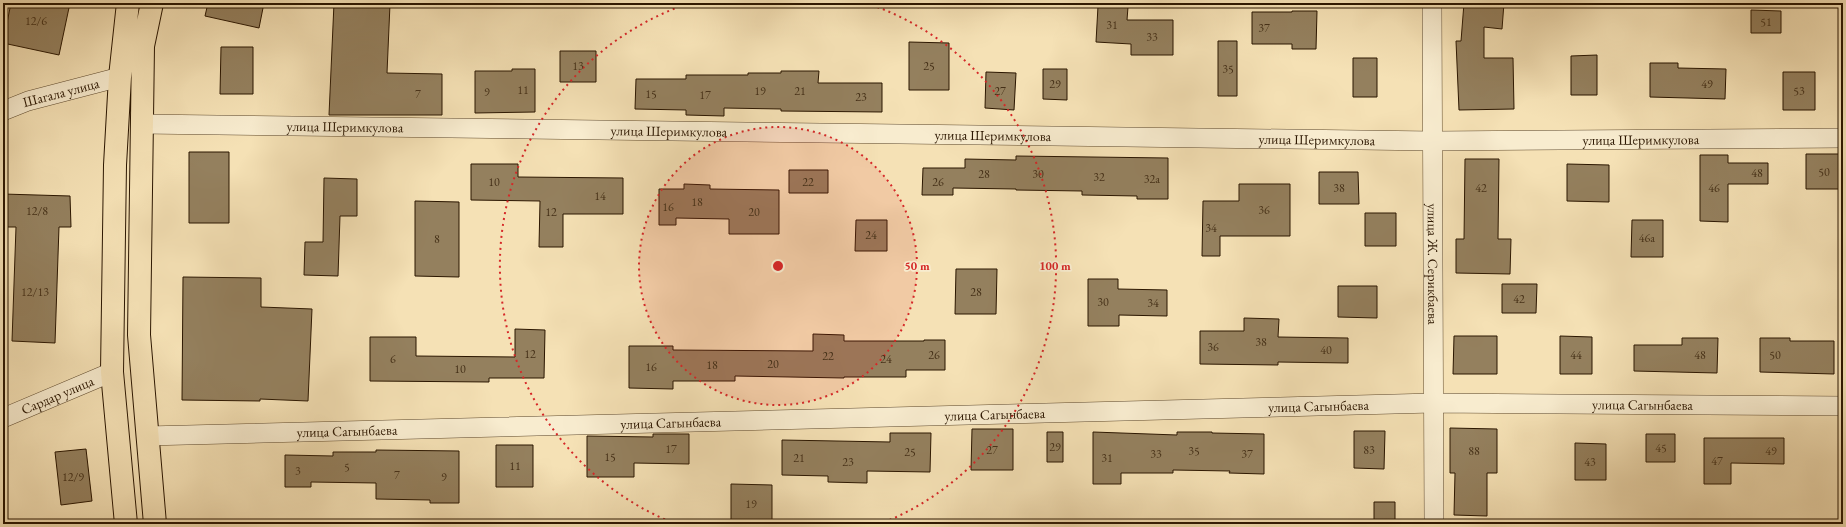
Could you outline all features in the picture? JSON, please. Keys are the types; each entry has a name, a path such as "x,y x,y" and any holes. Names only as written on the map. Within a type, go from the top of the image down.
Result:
{"highway":[{"path":"126,524 112,372 115,165 120,77 128,3"},
{"path":"152,3 143,46 139,335 155,524"}],"street":[{"name":"улица Ж. Серикбаева","path":"1432,3 1434,524"},
{"name":"Шагала улица","path":"3,111 28,101 120,77"},
{"name":"улица Шеримкулова","path":"142,124 1433,141 1843,138"},
{"name":"Сардар улица","path":"3,418 112,372"},
{"name":"улица Сагынбаева","path":"147,436 1433,403 1843,406"}],"building":[{"path":"11,3 70,3 59,55 3,43"},
{"path":"208,3 264,3 259,28 205,16"},
{"path":"334,3 390,4 387,73 442,74 442,115 329,115"},
{"path":"1464,3 1504,3 1502,29 1484,27 1484,58 1513,58 1514,109 1459,110 1456,41 1461,41"},
{"path":"1098,6 1128,7 1127,20 1173,20 1173,55 1131,55 1131,44 1096,42"},
{"path":"1751,10 1781,11 1781,33 1751,33"},
{"path":"1317,11 1316,49 1292,49 1292,44 1252,44 1252,12"},
{"path":"1218,41 1237,41 1237,96 1218,96"},
{"path":"909,42 949,43 949,90 909,90"},
{"path":"221,47 253,47 253,94 220,94"},
{"path":"560,51 596,51 596,82 560,82"},
{"path":"1597,55 1597,95 1571,95 1571,56"},
{"path":"1353,58 1377,58 1377,97 1353,97"},
{"path":"1650,63 1678,63 1678,68 1726,69 1725,99 1650,97"},
{"path":"512,69 535,69 535,112 475,113 475,71 512,71"},
{"path":"1043,69 1067,69 1067,100 1043,99"},
{"path":"781,71 819,71 818,83 882,83 882,112 781,111 781,109 724,108 724,116 686,115 686,110 635,109 636,79 686,79 686,75 748,75 748,73 781,73"},
{"path":"986,72 1016,73 1014,110 985,108"},
{"path":"1783,72 1815,72 1815,110 1783,110"},
{"path":"189,152 229,152 229,223 189,223"},
{"path":"1806,154 1843,154 1843,189 1806,189"},
{"path":"1700,155 1728,155 1728,163 1768,163 1768,184 1728,184 1728,222 1700,221"},
{"path":"1016,156 1168,158 1168,199 1137,199 1137,196 1082,195 1082,191 1016,189 953,188 953,195 922,195 923,168 965,168 965,159 1016,160"},
{"path":"1465,159 1499,159 1498,239 1511,239 1510,274 1456,273 1456,239 1464,239"},
{"path":"471,164 518,164 518,177 623,178 623,214 563,214 563,247 539,247 540,201 471,200"},
{"path":"1567,164 1609,165 1609,202 1567,201"},
{"path":"789,170 828,170 828,193 789,193"},
{"path":"1319,172 1358,172 1359,204 1319,204"},
{"path":"324,178 357,179 357,216 340,216 338,276 304,275 305,242 323,242"},
{"path":"684,184 710,185 710,189 779,190 779,234 729,234 729,219 676,218 676,225 659,225 659,189 684,189"},
{"path":"1239,184 1290,184 1290,236 1220,236 1220,256 1202,256 1203,201 1239,201"},
{"path":"3,194 70,196 71,227 59,227 55,343 12,341 16,227 3,227"},
{"path":"415,201 459,202 459,277 415,276"},
{"path":"1365,213 1396,213 1396,246 1365,246"},
{"path":"856,220 887,220 887,251 855,251"},
{"path":"1632,220 1663,220 1663,257 1631,257"},
{"path":"956,269 997,269 996,314 955,314"},
{"path":"183,277 261,278 261,307 312,309 308,401 260,399 260,401 182,400"},
{"path":"1088,279 1118,279 1118,289 1167,290 1167,316 1119,315 1119,326 1088,326"},
{"path":"1502,284 1537,284 1536,313 1502,313"},
{"path":"1338,286 1377,286 1377,318 1338,317"},
{"path":"1244,318 1279,319 1278,337 1348,338 1348,363 1278,362 1278,365 1200,364 1200,331 1244,331"},
{"path":"515,329 545,330 544,378 489,378 489,382 370,381 370,337 416,337 416,356 515,357"},
{"path":"813,334 844,335 844,341 945,340 945,370 906,370 906,377 844,378 735,376 735,381 673,381 673,389 629,388 629,346 673,346 673,350 813,351"},
{"path":"1454,336 1497,336 1497,374 1453,374"},
{"path":"1560,336 1592,337 1592,374 1560,374"},
{"path":"1682,338 1718,338 1717,373 1634,371 1634,345 1682,345"},
{"path":"1760,338 1790,338 1790,341 1834,341 1834,374 1760,372"},
{"path":"1450,428 1497,429 1497,473 1487,473 1487,516 1454,515 1455,473 1450,473"},
{"path":"972,429 1013,429 1013,470 971,470"},
{"path":"1354,431 1385,431 1384,469 1354,468"},
{"path":"1047,432 1063,432 1063,462 1047,462"},
{"path":"1093,432 1177,435 1177,432 1264,434 1264,474 1229,473 1230,471 1173,470 1173,473 1121,473 1121,484 1093,484"},
{"path":"890,433 931,433 930,472 867,471 867,483 828,482 828,476 782,475 782,440 890,442"},
{"path":"653,434 689,434 689,464 634,463 634,477 587,477 587,436 653,437"},
{"path":"1646,434 1675,434 1675,462 1646,462"},
{"path":"1704,438 1784,438 1784,464 1731,463 1731,484 1704,484"},
{"path":"1575,443 1606,444 1606,480 1575,480"},
{"path":"496,445 533,445 533,487 496,487"},
{"path":"86,449 92,501 61,505 55,452"},
{"path":"376,450 459,451 459,503 430,503 430,500 376,499 376,483 311,482 311,487 285,487 285,455 333,456 333,452 376,452"},
{"path":"731,484 772,485 772,524 731,524"},
{"path":"1374,502 1395,502 1395,524 1374,524"}]}
